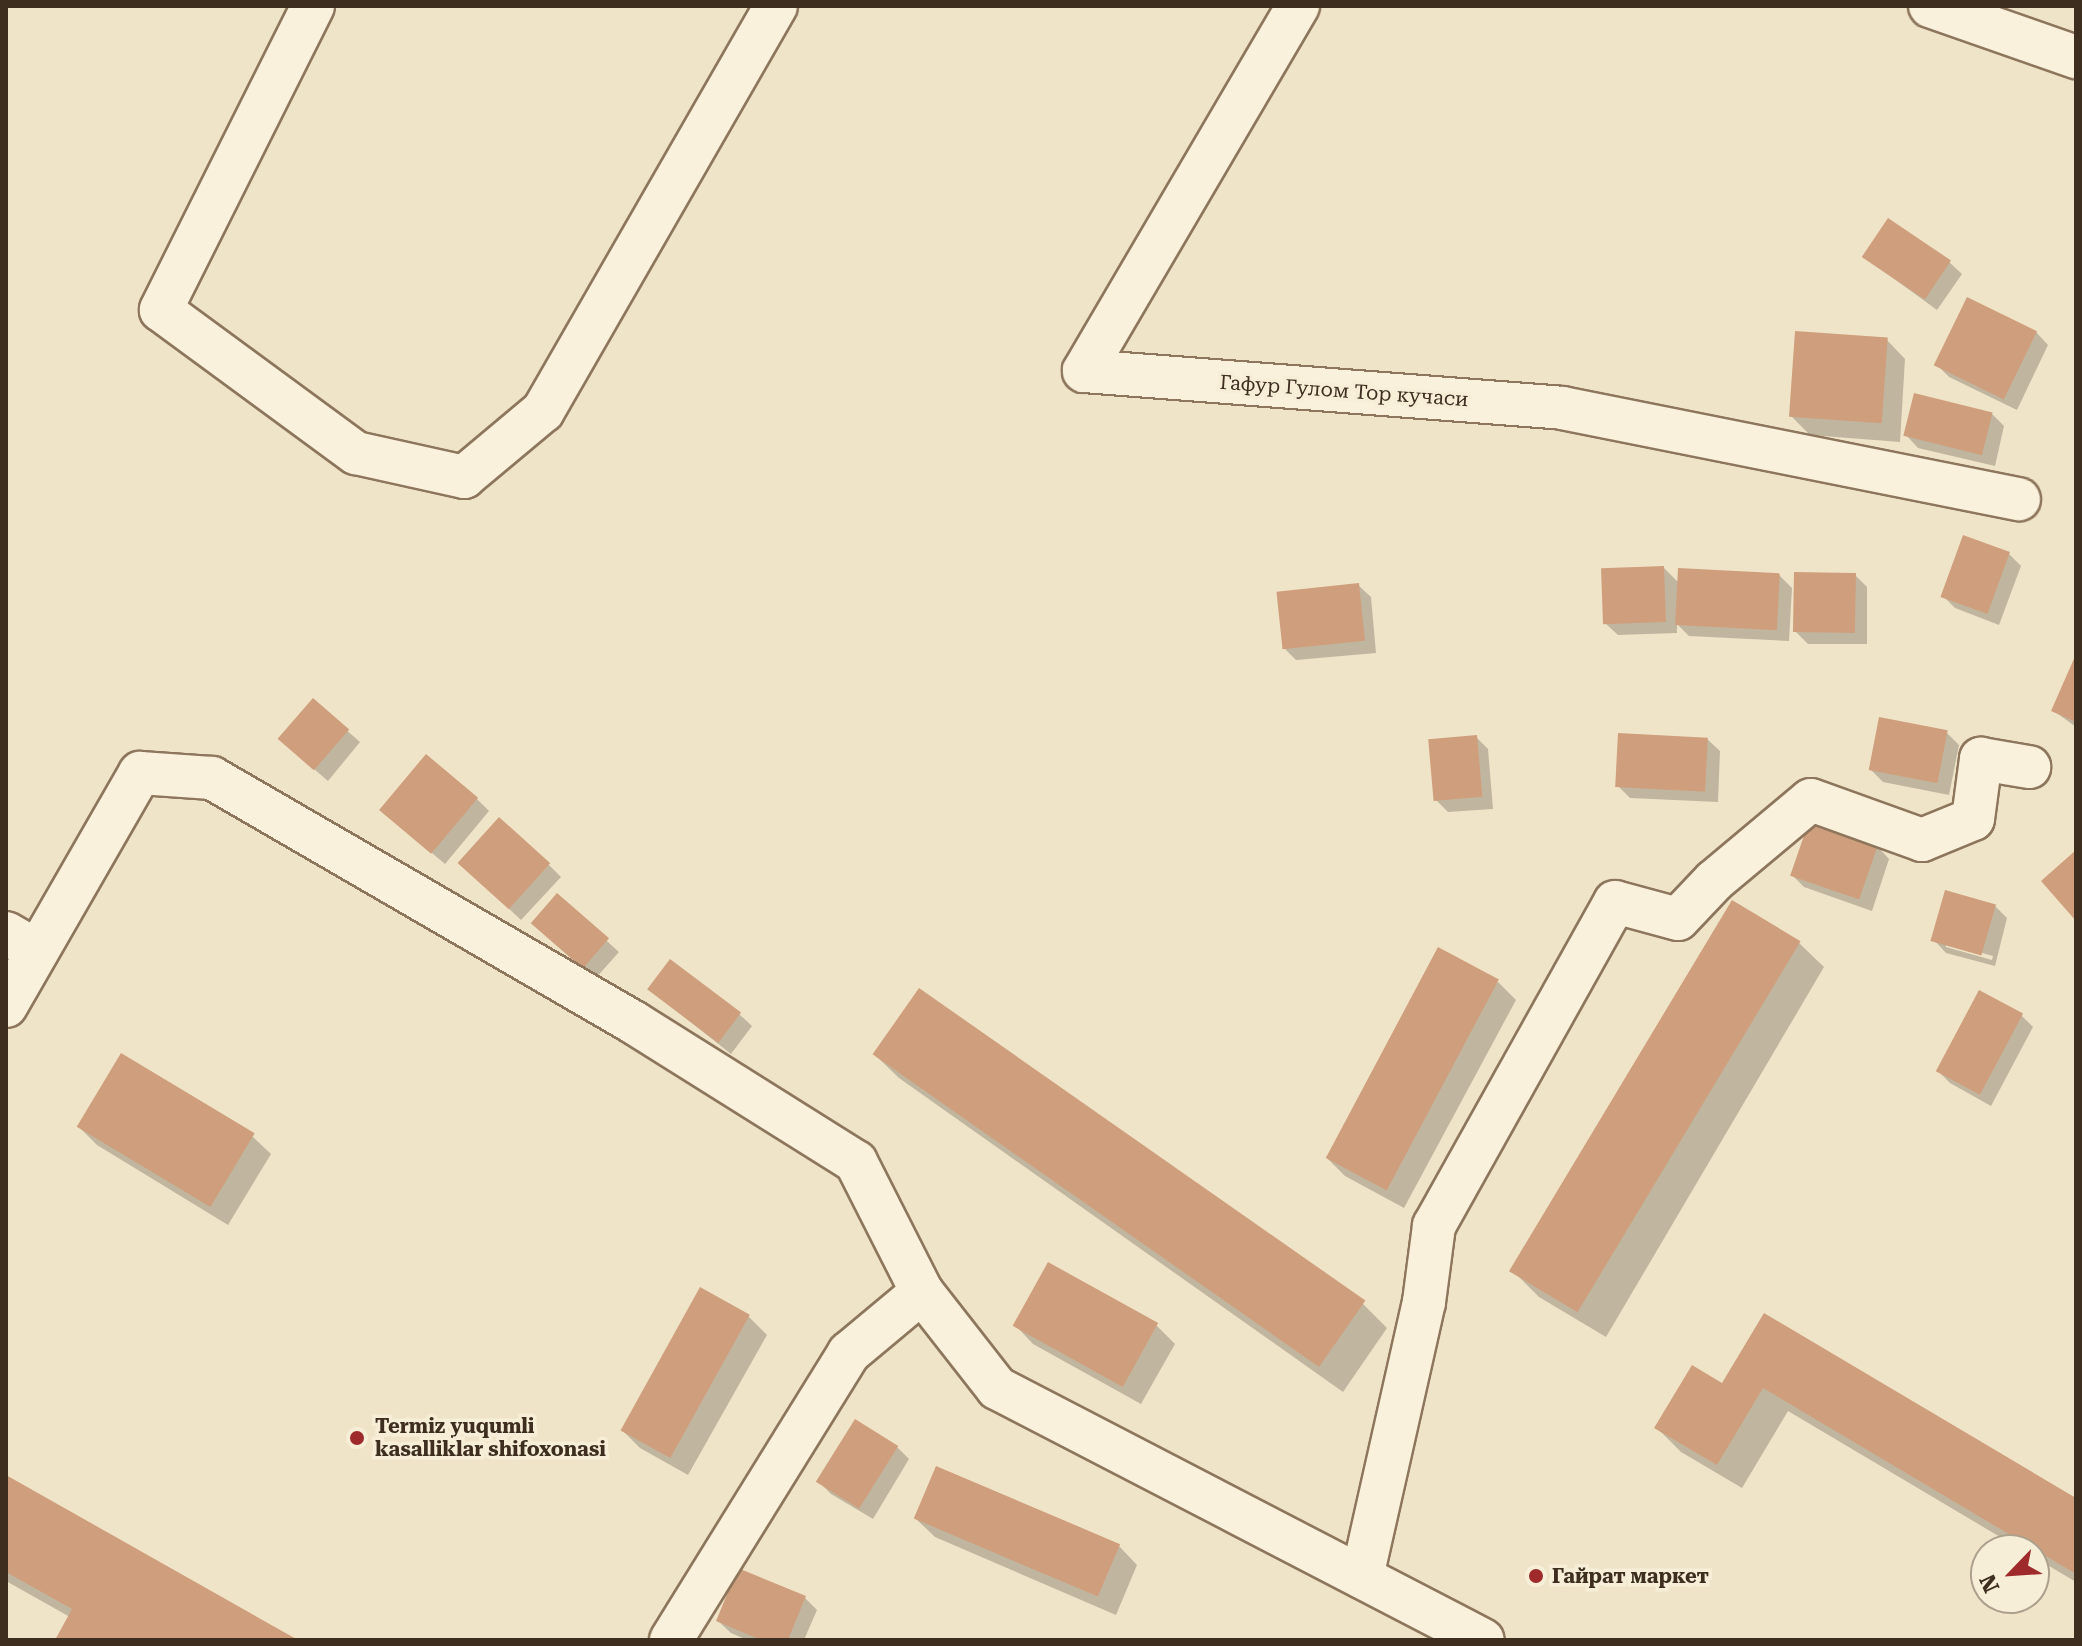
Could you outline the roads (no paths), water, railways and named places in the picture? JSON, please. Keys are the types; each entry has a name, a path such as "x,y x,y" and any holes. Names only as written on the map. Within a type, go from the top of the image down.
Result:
{"street":[{"path":"313,6 161,310 356,453 464,477 543,411 776,6"},
{"name":"Гафур Гулом Тор кучаси","path":"1298,6 1084,371 1562,408 2019,499"},
{"path":"1930,6 2076,57"},
{"path":"1362,1577 1424,1302 1434,1226 1615,902 1678,919 1714,881 1811,800 1922,840 1973,819 1981,759 2029,767"},
{"path":"6,1006 22,942 140,773 212,778 633,1022 856,1162 922,1292 997,1388 1362,1577 1461,1635"},
{"path":"671,1640 849,1353 922,1292"}],"place":[{"name":"Termiz yuqumli kasalliklar shifoxonasi","path":"357,1438"},
{"name":"Гайрат маркет","path":"1536,1576"}]}
